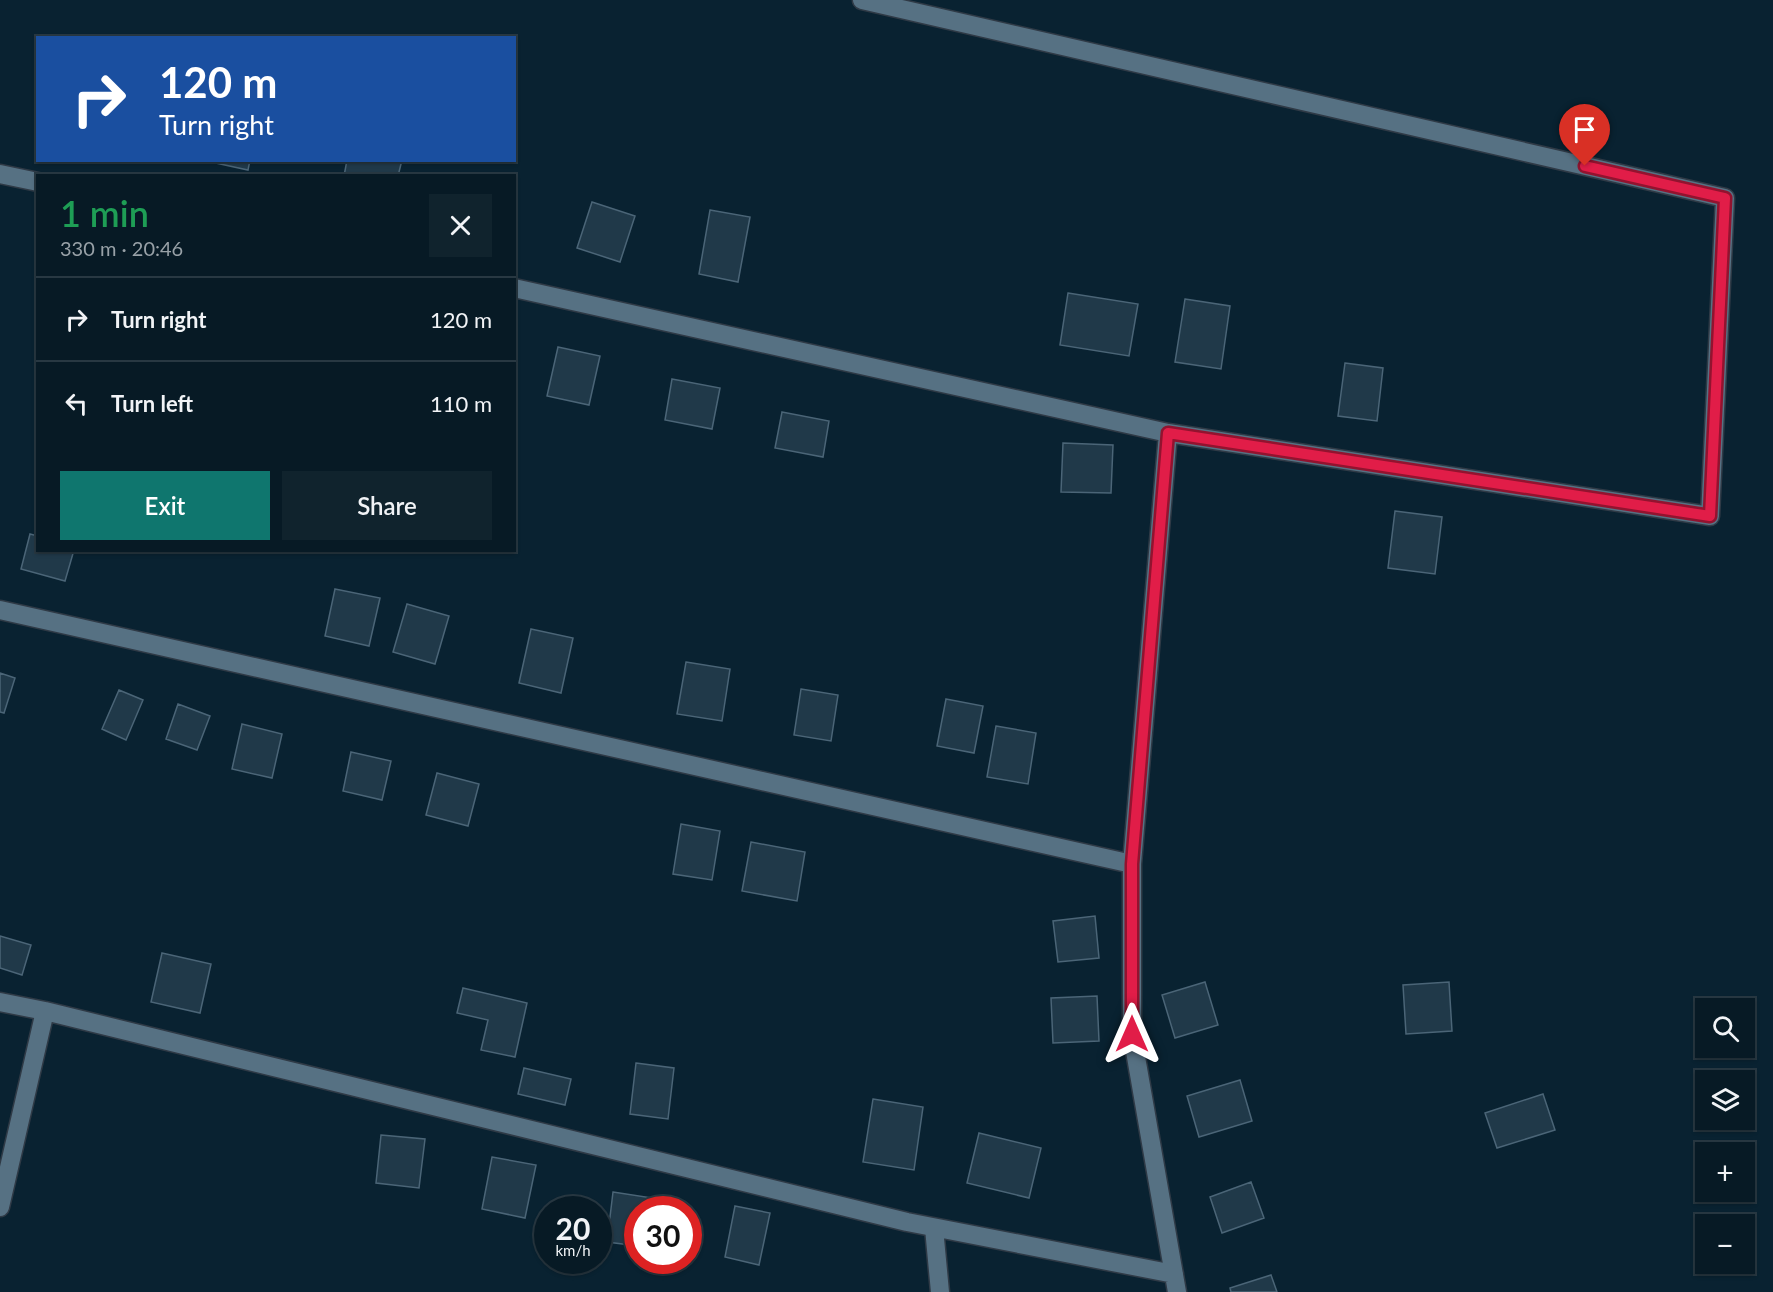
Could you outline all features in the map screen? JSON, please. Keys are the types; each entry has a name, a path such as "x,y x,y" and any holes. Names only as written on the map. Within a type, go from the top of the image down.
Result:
{"street":[{"path":"516,288 1168,433 1710,516 1725,198 862,0"},
{"path":"0,174 36,182"},
{"path":"0,1002 45,1011 934,1228 1175,1283 1132,1034 1132,864 1168,433"},
{"path":"0,610 1132,864"},
{"path":"0,1207 45,1011"},
{"path":"934,1228 940,1292"}],"building":[{"path":"211,162 250,162 248,170"},
{"path":"347,162 402,162 398,174 344,174"},
{"path":"592,202 635,216 620,262 577,248"},
{"path":"710,210 750,217 738,282 699,274"},
{"path":"1068,293 1138,304 1129,356 1060,345"},
{"path":"1185,299 1230,306 1221,369 1175,362"},
{"path":"558,347 600,356 589,405 547,396"},
{"path":"1345,363 1383,368 1377,421 1338,416"},
{"path":"672,379 720,388 712,429 665,420"},
{"path":"782,412 829,421 823,457 775,448"},
{"path":"1063,443 1113,445 1111,493 1061,492"},
{"path":"1395,511 1442,517 1435,574 1388,568"},
{"path":"30,534 36,536 36,552 73,552 65,581 21,569"},
{"path":"335,589 380,598 369,646 325,636"},
{"path":"407,604 449,616 435,664 393,652"},
{"path":"531,629 573,638 561,693 519,683"},
{"path":"686,662 730,669 722,721 677,714"},
{"path":"0,673 15,678 4,713 0,712"},
{"path":"801,689 838,695 831,741 794,735"},
{"path":"119,690 143,700 126,740 102,729"},
{"path":"946,699 983,706 974,753 937,746"},
{"path":"178,704 210,716 197,750 166,739"},
{"path":"242,724 282,734 272,778 232,769"},
{"path":"996,726 1036,733 1028,784 987,777"},
{"path":"351,752 391,761 382,800 343,791"},
{"path":"437,773 479,784 468,826 426,815"},
{"path":"681,824 720,831 712,880 673,874"},
{"path":"751,842 805,852 797,901 742,891"},
{"path":"1095,916 1099,958 1058,962 1053,921"},
{"path":"0,936 31,945 22,975 0,968"},
{"path":"162,953 211,964 200,1013 151,1002"},
{"path":"1205,982 1218,1025 1175,1038 1162,995"},
{"path":"1449,982 1452,1031 1406,1034 1403,985"},
{"path":"463,988 527,1003 515,1057 481,1050 488,1020 457,1013"},
{"path":"1097,996 1099,1041 1053,1043 1051,998"},
{"path":"636,1063 674,1068 668,1119 630,1114"},
{"path":"524,1068 571,1079 565,1105 518,1094"},
{"path":"1240,1080 1252,1121 1199,1137 1187,1096"},
{"path":"1543,1094 1555,1130 1497,1148 1485,1113"},
{"path":"873,1099 923,1107 914,1170 863,1162"},
{"path":"979,1133 1041,1148 1029,1198 967,1183"},
{"path":"381,1135 425,1139 419,1188 376,1183"},
{"path":"492,1157 536,1165 525,1218 482,1209"},
{"path":"1251,1182 1264,1218 1222,1233 1210,1197"},
{"path":"613,1192 639,1196 624,1196 624,1244 612,1243"},
{"path":"735,1206 770,1213 759,1265 725,1257"},
{"path":"1271,1275 1277,1292 1231,1292 1230,1288"}],"route":[{"path":"1132,1034 1132,864 1168,433 1710,516 1725,198 1585,166"}]}
